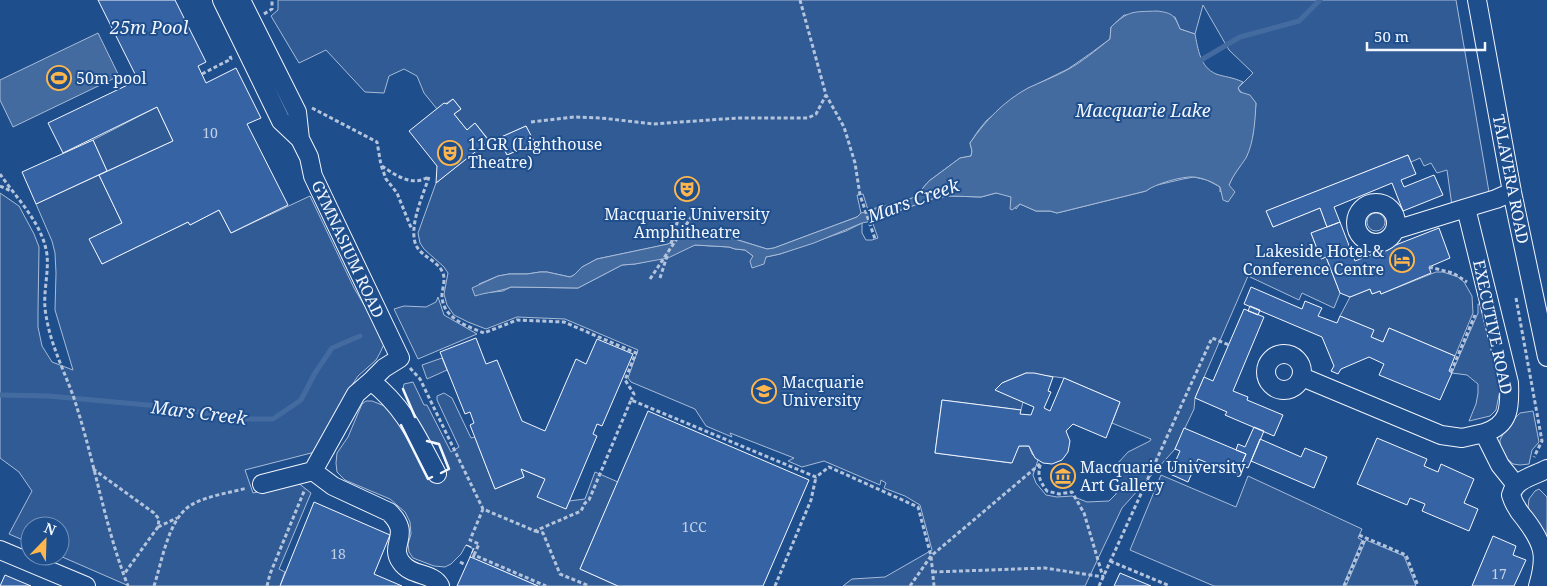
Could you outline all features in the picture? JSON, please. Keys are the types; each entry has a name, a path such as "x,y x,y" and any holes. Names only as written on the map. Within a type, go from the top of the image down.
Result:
{"street":[{"name":"GYMNASIUM ROAD","path":"222,0 281,121 300,139 309,157 317,183 400,358"},
{"name":"GYMNASIUM ROAD","path":"241,0 297,112 300,139"},
{"name":"TALAVERA ROAD","path":"1477,0 1512,192 1547,357"},
{"path":"1395,230 1512,192"},
{"name":"EXECUTIVE ROAD","path":"1466,208 1509,383 1509,409 1506,416 1494,430 1484,433"},
{"path":"262,484 313,471 356,394 384,368 400,358"},
{"path":"1302,377 1441,435 1462,438 1484,433 1500,465 1516,485"},
{"path":"372,381 402,410 437,474"},
{"path":"1538,586 1544,562 1542,545 1532,528 1515,507 1511,495 1516,485 1547,469"},
{"path":"313,471 333,486 389,512 400,526 402,534 396,553 400,562 414,573 437,582"},
{"path":"0,550 86,586"}],"path":[{"path":"268,22 264,14 272,9 272,0"},
{"path":"800,0 826,95 844,127 856,163 860,195 875,240"},
{"path":"531,122 574,117 653,124 738,118 808,118 816,114 826,95"},
{"path":"307,105 377,142 381,165 386,179 397,193 413,230 417,246 442,270 444,281 443,300 445,308 453,317 465,325 484,332 517,320 564,322 636,353 625,380 634,394 589,500 585,503 582,512 535,531"},
{"path":"381,165 404,179 416,181 429,177 413,230"},
{"path":"0,174 29,213 44,239 47,256 45,314 58,360 70,385 128,586"},
{"path":"0,186 12,192"},
{"path":"660,278 679,216"},
{"path":"650,279 692,216"},
{"path":"1429,267 1453,273 1470,284"},
{"path":"1451,372 1476,312"},
{"path":"1100,586 1212,338 1229,345"},
{"path":"400,358 420,379 483,509 542,534 560,574 589,586"},
{"path":"631,400 816,477"},
{"path":"910,586 931,556 1041,462 1038,478 1047,491 1059,494 1072,492 1084,513 1103,577"},
{"path":"776,586 811,500 816,477 829,467 918,508 931,556 934,586"},
{"path":"93,469 154,512 159,519 158,527"},
{"path":"267,586 270,574 313,471"},
{"path":"154,586 172,528 178,517 190,505 262,484"},
{"path":"483,509 470,540 480,544 474,557 546,586"},
{"path":"124,575 158,527 178,517"},
{"path":"1359,535 1406,555 1418,586"},
{"path":"1344,586 1365,538"},
{"path":"1110,561 1170,586"},
{"path":"460,562 466,565"},
{"path":"933,572 1045,568 1103,577"},
{"path":"573,586 575,580"}],"shaded area":[{"path":"278,0 1456,0 1489,192 1452,206 1447,170 1437,173 1431,163 1424,166 1420,158 1411,162 1408,155 1267,211 1273,227 1320,208 1327,227 1311,233 1321,259 1326,257 1340,293 1334,308 1302,293 1299,300 1248,276 1195,398 1194,409 1175,449 1122,508 1085,586 843,586 852,579 885,577 932,550 920,505 905,496 884,488 886,483 881,480 880,485 824,461 802,467 788,461 794,458 730,433 732,437 706,426 695,409 631,382 628,378 638,350 565,319 517,317 486,329 454,315 447,305 444,294 448,273 424,249 420,243 418,233 436,183 489,140 475,123 467,130 454,114 461,109 453,99 437,109 424,93 417,76 404,69 389,76 384,93 365,92 326,50 299,63 271,16 278,10","holes":["1203,5 1229,50 1253,73 1238,88 1256,103 1253,134 1247,155 1229,185 1220,192 1220,187 1207,180 1194,177 1153,186 1146,191 1057,213 1036,211 1020,204 1016,209 1011,197 1004,194 996,193 981,197 951,196 935,198 877,217 872,221 878,238 872,240 866,240 862,233 862,223 846,231 766,257 753,258 745,250 729,247 695,245 649,261 622,265 578,288 511,287 503,291 484,293 479,284 498,276 509,274 547,272 570,277 582,267 597,259 669,244 680,236 702,234 725,236 767,249 774,248 857,217 861,213 857,195 863,194 868,210 916,196 929,181 960,158 971,156 970,143 986,121 1027,89 1068,69 1110,39 1111,27 1124,15 1175,17 1180,29 1195,34","526,126 534,143 507,155 499,138","1026,373 1064,378 1120,402 1112,423 1151,439 1128,452 1118,463 1116,494 1109,501 1087,502 1072,496 1057,497 1046,495 1036,483 1033,475 1038,460 1032,454 1029,446 1019,446 1011,463 935,453 942,400 1021,410 1023,402 996,390 1002,383"]},
{"path":"157,107 173,141 107,171 93,140"},
{"path":"99,175 122,223 90,239 102,264 188,222 190,225 219,210 231,233 310,196 354,288 383,337 384,344 376,360 358,376 350,388 315,452 245,470 253,493 297,482 311,493 279,569 285,572 280,586 129,586 70,560 70,516 20,516 20,539 9,534 32,491 19,472 0,458 0,193 19,206 39,247 38,327 42,346 52,362 73,370 55,310 55,253 52,241 36,204"},
{"path":"1376,213 1382,216 1385,222 1382,228 1376,231 1370,228 1367,222 1370,216"},
{"path":"1436,272 1443,272 1458,277 1464,282 1472,296 1473,313 1455,356 1389,328 1383,342 1371,337 1373,330 1340,316 1350,297 1370,289 1372,294 1380,291 1381,294"},
{"path":"438,297 444,315 477,334 418,359 394,309 404,306 426,307 436,302"},
{"path":"1478,304 1485,304 1500,390 1496,410 1490,416 1469,421 1476,404 1478,384 1467,375 1452,373 1478,313"},
{"path":"442,358 447,370 427,379 422,365"},
{"path":"413,382 451,452 459,447 437,400 437,396 444,393 452,398 471,438 475,437 495,489 524,477 521,469 545,479 566,509 569,501 585,499 595,472 618,482 580,569 618,586 538,586 470,557 473,549 466,545 461,554 445,567 434,566 413,558 409,552 408,544 411,534 410,522 405,512 390,499 345,480 337,472 336,463 337,453 348,437 362,404 366,401 372,401 387,407 395,414 428,478 448,469 439,445 427,442 403,389 404,384"},
{"path":"1533,411 1539,442 1532,450 1529,464 1513,464 1504,456 1500,447 1500,440 1506,428 1520,413"},
{"path":"1161,475 1236,507 1248,476 1362,529 1358,538 1362,540 1343,586 1214,586 1130,550"},
{"path":"1539,489 1547,497 1547,540 1528,508 1529,499"},
{"path":"1366,540 1404,556 1416,586 1346,586"}],"water":[{"name":"Macquarie Lake","path":"1157,11 1170,14 1180,29 1195,34 1197,46 1206,67 1216,74 1243,82 1238,88 1240,92 1250,95 1256,103 1251,145 1246,158 1229,185 1235,192 1228,202 1223,200 1220,187 1208,180 1194,177 1176,179 1146,191 1057,213 1036,211 1020,204 1012,210 1010,209 1011,197 996,193 981,197 951,196 935,198 901,210 888,212 872,221 862,223 814,243 766,257 764,264 752,268 750,261 753,256 745,250 695,245 668,258 622,265 578,288 511,287 475,296 472,288 498,276 547,272 570,277 582,267 597,259 668,244 680,236 702,234 725,236 767,249 774,248 857,217 861,213 910,199 916,196 929,181 960,158 971,156 970,143 1003,105 1028,88 1062,73 1084,60 1110,39 1111,27 1122,17 1137,12"},
{"name":"50m pool","path":"98,33 119,76 13,127 0,100 0,80"}],"building":[{"path":"98,0 175,0 206,62 198,66 206,83 236,68 261,118 247,124 288,205 231,233 219,210 190,225 188,222 102,264 89,239 122,223 99,175 173,141 157,107 63,153 48,123 138,80"},
{"name":"11GR (Lighthouse Theatre)","path":"453,99 461,109 454,114 467,130 475,123 489,141 436,183 437,166 409,131 444,103 447,104"},
{"path":"526,126 535,143 507,155 499,138"},
{"path":"93,140 107,171 36,204 22,172"},
{"path":"1408,155 1416,174 1401,180 1404,187 1434,175 1443,195 1403,211 1392,183 1334,207 1340,222 1327,227 1320,208 1273,227 1266,211"},
{"name":"Lakeside Hotel & Conference Centre","path":"1340,222 1355,261 1439,228 1450,258 1429,267 1431,273 1381,294 1380,291 1372,294 1370,289 1350,297 1340,293 1326,257 1321,259 1311,233"},
{"path":"1251,287 1302,309 1305,301 1322,308 1318,316 1337,323 1340,316 1374,330 1371,337 1383,342 1389,328 1455,356 1449,371 1452,373 1440,400 1379,375 1384,364 1369,357 1341,369 1338,374 1331,371 1334,366 1322,337 1244,304"},
{"path":"1250,306 1260,310 1258,315 1248,311"},
{"path":"1244,309 1264,317 1233,391 1248,397 1247,400 1283,415 1274,436 1225,415 1227,412 1195,398 1204,377 1213,381"},
{"path":"476,338 486,364 497,360 522,421 545,431 576,359 586,364 597,339 633,354 602,426 597,424 593,434 597,436 566,509 537,497 545,479 521,469 524,477 495,489 470,425 474,423 470,412 465,414 440,352"},
{"path":"1026,373 1053,377 1048,391 1051,392 1044,408 1050,411 1064,378 1120,402 1106,438 1073,424 1066,431 1070,441 1068,452 1062,460 1052,464 1043,463 1035,458 1029,446 1019,446 1012,463 935,453 942,400 1021,410 1020,414 1031,415 1034,407 995,390 1002,383"},
{"path":"648,411 809,480 763,586 618,586 580,569"},
{"path":"1254,427 1264,431 1248,468 1241,465 1246,454 1236,450 1238,444 1245,447"},
{"path":"1184,428 1246,454 1237,475 1198,459 1188,482 1170,474 1180,451 1175,449"},
{"path":"1377,438 1427,459 1424,466 1438,472 1441,464 1474,479 1464,503 1478,509 1469,531 1422,511 1425,504 1410,498 1407,505 1357,484"},
{"path":"1260,439 1301,457 1305,448 1327,457 1314,488 1251,461"},
{"path":"314,502 390,535 374,574 402,586 280,586"},
{"path":"1493,536 1516,546 1513,555 1526,560 1514,586 1472,586"},
{"path":"470,557 473,558 538,586 457,586"},
{"path":"1120,573 1151,586 1114,586"},
{"path":"5,575 31,586 0,586"}],"waterway":[{"name":"Mars Creek","path":"1196,63 1240,37 1299,21 1320,0"},
{"name":"Mars Creek","path":"0,395 49,396 169,407 239,419 273,419 301,400 315,373 332,348 360,336"}],"fence":[{"path":"466,545 474,548 470,557"}],"wall":[{"path":"403,389 415,417"},
{"path":"401,425 428,479 432,477"},
{"path":"427,441 439,444 449,469 441,473"}],"place":[{"name":"50m pool","path":"59,78"},
{"name":"11GR (Lighthouse Theatre)","path":"450,153"},
{"name":"Macquarie University Amphitheatre","path":"687,189"},
{"name":"Lakeside Hotel & Conference Centre","path":"1402,260"},
{"name":"Macquarie University","path":"764,391"},
{"name":"Macquarie University Art Gallery","path":"1063,476"}],"water label":[{"name":"25m Pool","path":"149,27"}]}
